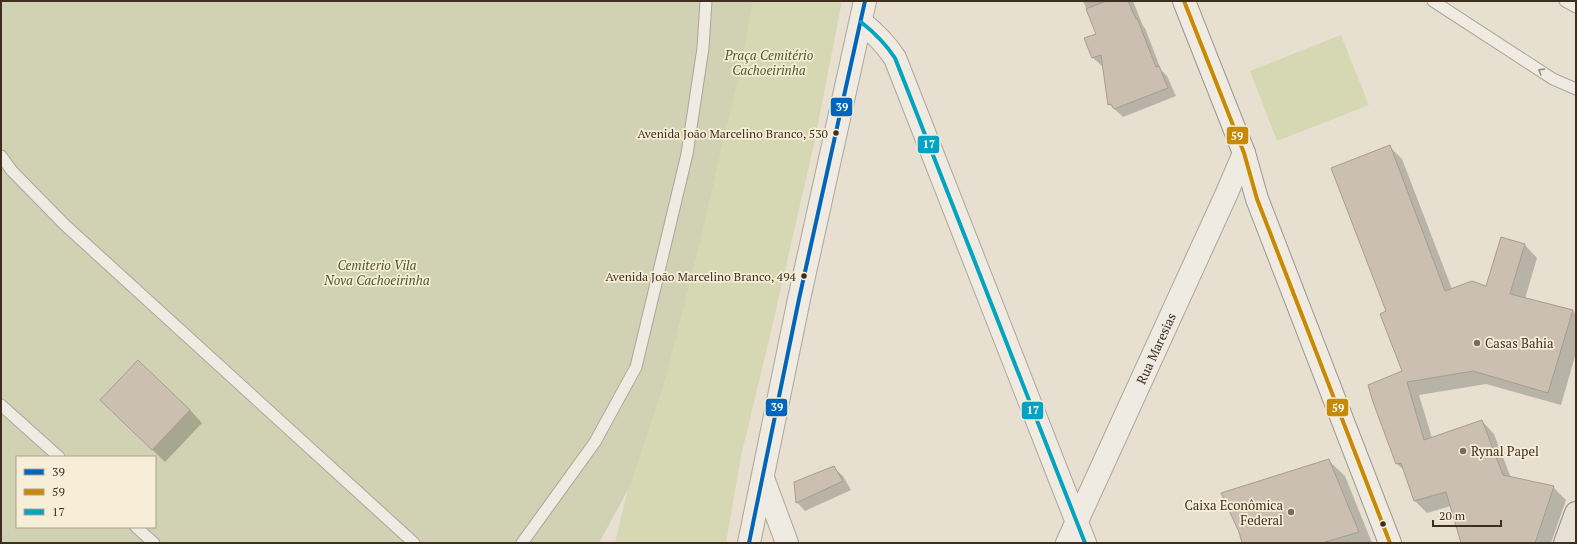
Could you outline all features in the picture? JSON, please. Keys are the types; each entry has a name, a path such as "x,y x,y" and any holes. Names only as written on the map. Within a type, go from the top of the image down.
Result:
{"main road":[{"path":"1565,543 1576,512"}],"street":[{"path":"749,543 799,299 865,1"},
{"path":"1184,1 1244,153 1256,199 1390,543"},
{"path":"861,22 882,40 895,58 1085,543"},
{"name":"Rua Maresias","path":"1067,543 1244,153"},
{"path":"763,478 787,543"}],"lane":[{"path":"522,543 596,442 636,367 686,154 703,48 706,1"},
{"path":"1433,1 1553,79 1576,89"},
{"path":"1565,1 1576,7"},
{"path":"1,156 12,171 65,225 414,543"},
{"path":"1,405 58,456"},
{"path":"137,528 154,543"}],"green space":[{"name":"Cemiterio Vila Nova Cachoeirinha","path":"1,1 753,1 742,60 699,245 665,380 630,486 599,543 1,543"},
{"name":"Praça Cemitério Cachoeirinha","path":"718,1 842,1 814,144 741,456 726,543 615,543 663,341"},
{"path":"1341,35 1369,105 1277,141 1250,71"}],"building":[{"path":"1106,1 1128,1 1136,19 1137,18 1156,67 1159,66 1168,88 1114,109 1111,104 1108,105 1101,55 1092,58 1084,38 1096,34 1086,9"},
{"path":"1390,145 1445,291 1472,281 1486,286 1501,237 1525,244 1510,294 1573,310 1548,393 1473,371 1407,382 1424,440 1482,420 1503,475 1554,486 1535,543 1461,543 1446,492 1414,501 1401,463 1396,464 1373,402 1368,385 1402,371 1380,314 1386,311 1331,168"},
{"path":"138,360 190,410 152,450 100,400"},
{"name":"Caixa Econômica Federal","path":"1329,459 1359,532 1322,543 1242,543 1239,532 1221,493"},
{"path":"834,466 843,481 796,503 794,482"}],"transit line":[{"name":"39","path":"749,543 799,299 865,1"},
{"name":"59","path":"1184,1 1244,153 1257,199 1390,543"},
{"name":"17","path":"861,22 880,38 895,58 1085,543"}],"place":[{"name":"Avenida João Marcelino Branco, 530","path":"836,133"},
{"name":"Avenida João Marcelino Branco, 494","path":"804,276"},
{"name":"Casas Bahia","path":"1477,343"},
{"name":"Rynal Papel","path":"1463,451"},
{"name":"Caixa Econômica Federal","path":"1291,512"}]}
